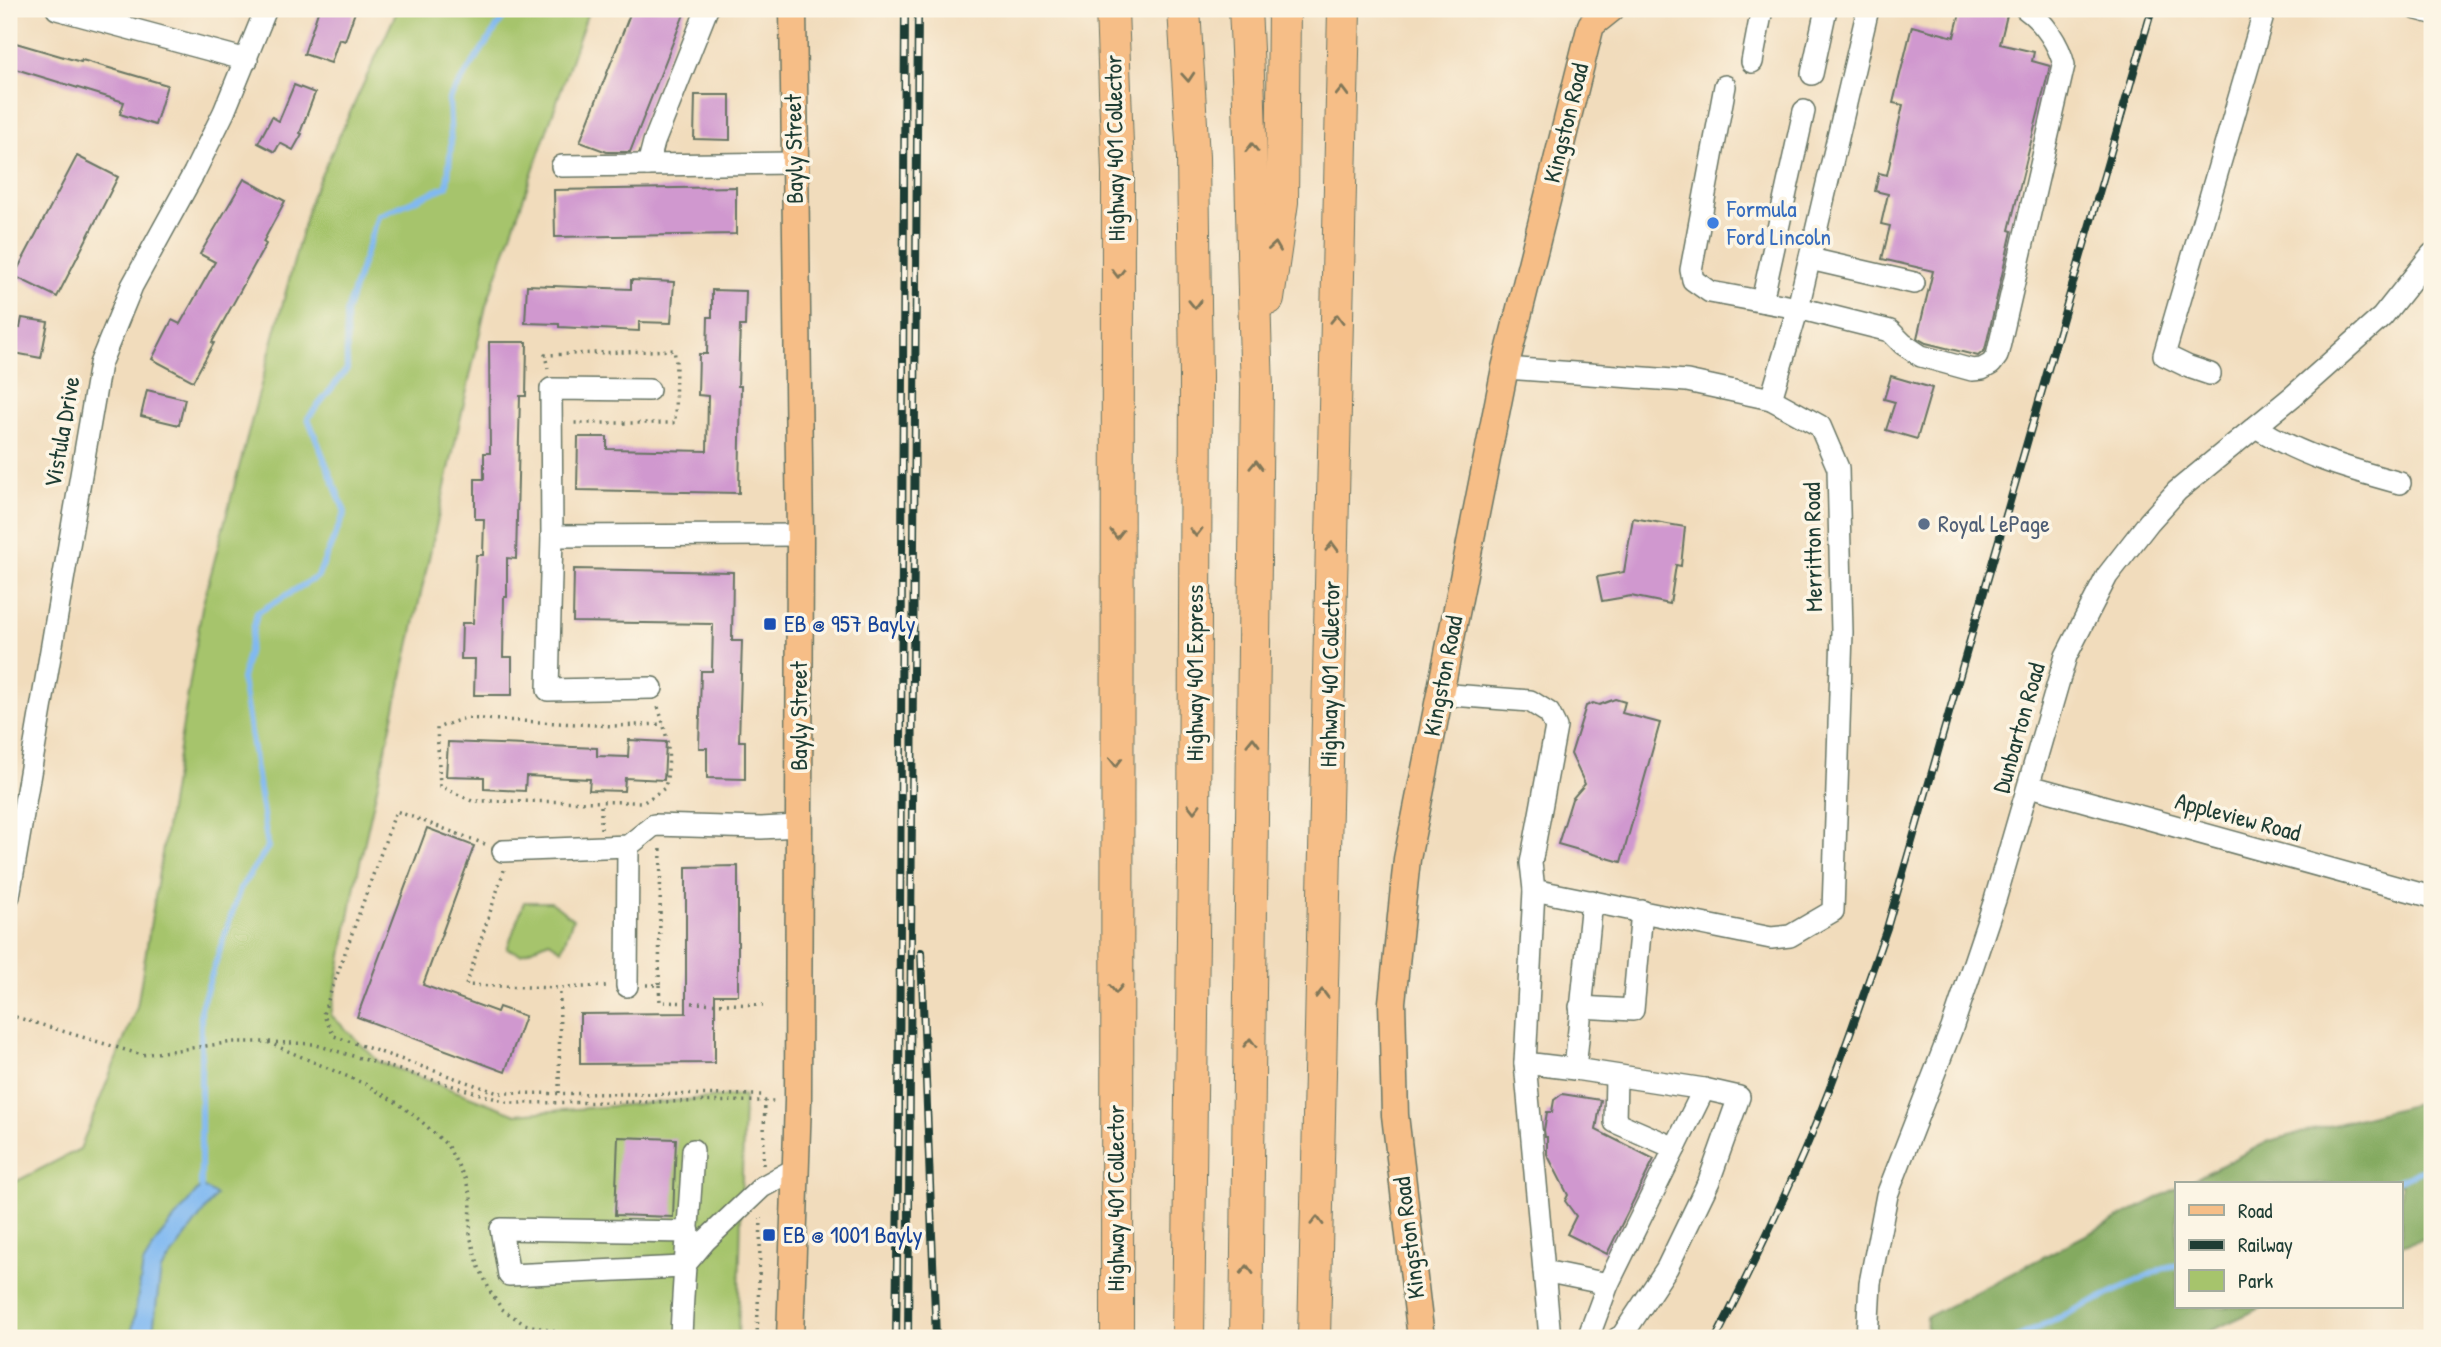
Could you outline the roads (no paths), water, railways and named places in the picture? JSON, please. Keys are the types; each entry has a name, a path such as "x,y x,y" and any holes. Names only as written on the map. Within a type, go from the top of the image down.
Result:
{"highway":[{"name":"Highway 401 Collector","path":"1112,9 1118,172 1117,1338"},
{"name":"Highway 401 Express","path":"1184,9 1193,157 1196,377 1188,1338"},
{"path":"1245,9 1252,129 1251,237 1257,387 1247,1338"},
{"path":"1257,387 1282,202 1284,9"},
{"name":"Highway 401 Collector","path":"1314,1338 1344,9"}],"main road":[{"name":"Bayly Street","path":"790,1338 797,1101 800,535 793,9"},
{"name":"Kingston Road","path":"1421,1338 1395,1115 1392,1002 1407,859 1505,368 1594,14"}],"street":[{"path":"57,9 247,60"},
{"name":"Vistula Drive","path":"9,896 100,364 132,286 224,112 266,9"},
{"path":"648,165 654,142 707,9"},
{"path":"1752,62 1762,9"},
{"path":"1812,74 1826,9"},
{"path":"1771,399 1798,308 1868,9"},
{"path":"1726,86 1691,270 1693,280 1710,292 1798,308 1890,331 1921,356 1972,370 1982,369 1991,364 1997,356 2064,65 2061,53 2040,19 2026,9"},
{"path":"2210,374 2164,355 2265,9"},
{"path":"2417,9 2432,13"},
{"path":"1762,301 1804,111"},
{"path":"562,166 793,163"},
{"name":"Dunbarton Road","path":"1867,1338 1870,1283 1887,1195 1952,1028 1996,900 2066,656 2107,576 2177,491 2256,427 2382,317 2432,254"},
{"path":"1810,259 1914,283"},
{"name":"Merritton Road","path":"1505,368 1687,381 1771,399 1820,426 1838,468 1842,632 1833,911 1790,936 1771,938 1642,911"},
{"path":"649,390 551,389 552,536 548,690 652,688"},
{"path":"2256,427 2280,443 2328,463 2400,483"},
{"path":"552,536 800,535"},
{"path":"1439,694 1530,701 1549,713 1556,727 1531,863 1534,890 1525,1063 1550,1338"},
{"name":"Appleview Road","path":"2030,786 2432,897"},
{"path":"503,851 628,846 654,825 772,828 798,826"},
{"path":"627,986 628,846"},
{"path":"1534,890 1642,911 1633,1010 1580,1007"},
{"path":"1575,1069 1591,901"},
{"path":"1525,1063 1704,1089 1739,1097 1709,1181 1668,1268 1618,1338"},
{"path":"1616,1077 1615,1122 1675,1148"},
{"path":"1588,1338 1608,1284 1704,1089"},
{"path":"681,1338 693,1150"},
{"path":"689,1232 501,1229 509,1275 684,1267 705,1241 762,1187 795,1169"},
{"path":"1544,1271 1608,1284"}],"water":[{"path":"201,1186 216,1195 161,1270 152,1338 131,1338 143,1264 158,1239"}],"waterway":[{"path":"201,1186 201,1007 240,889 268,847 242,679 257,613 318,576 345,512 308,418 347,369 346,313 378,216 447,186 451,146 449,99 509,9"},
{"path":"2395,1182 2432,1166"},
{"path":"2016,1338 2164,1268 2175,1265"}],"railway":[{"path":"896,1338 905,9"},
{"path":"908,1338 918,9"},
{"path":"1716,1338 1772,1224 1815,1126 1887,928 2152,9"},
{"path":"921,952 936,1338"}],"place":[{"name":"Formula Ford Lincoln","path":"1713,223"},
{"name":"Royal LePage","path":"1924,524"},
{"name":"EB @ 957 Bayly","path":"770,624"},
{"name":"EB @ 1001 Bayly","path":"769,1235"}]}
